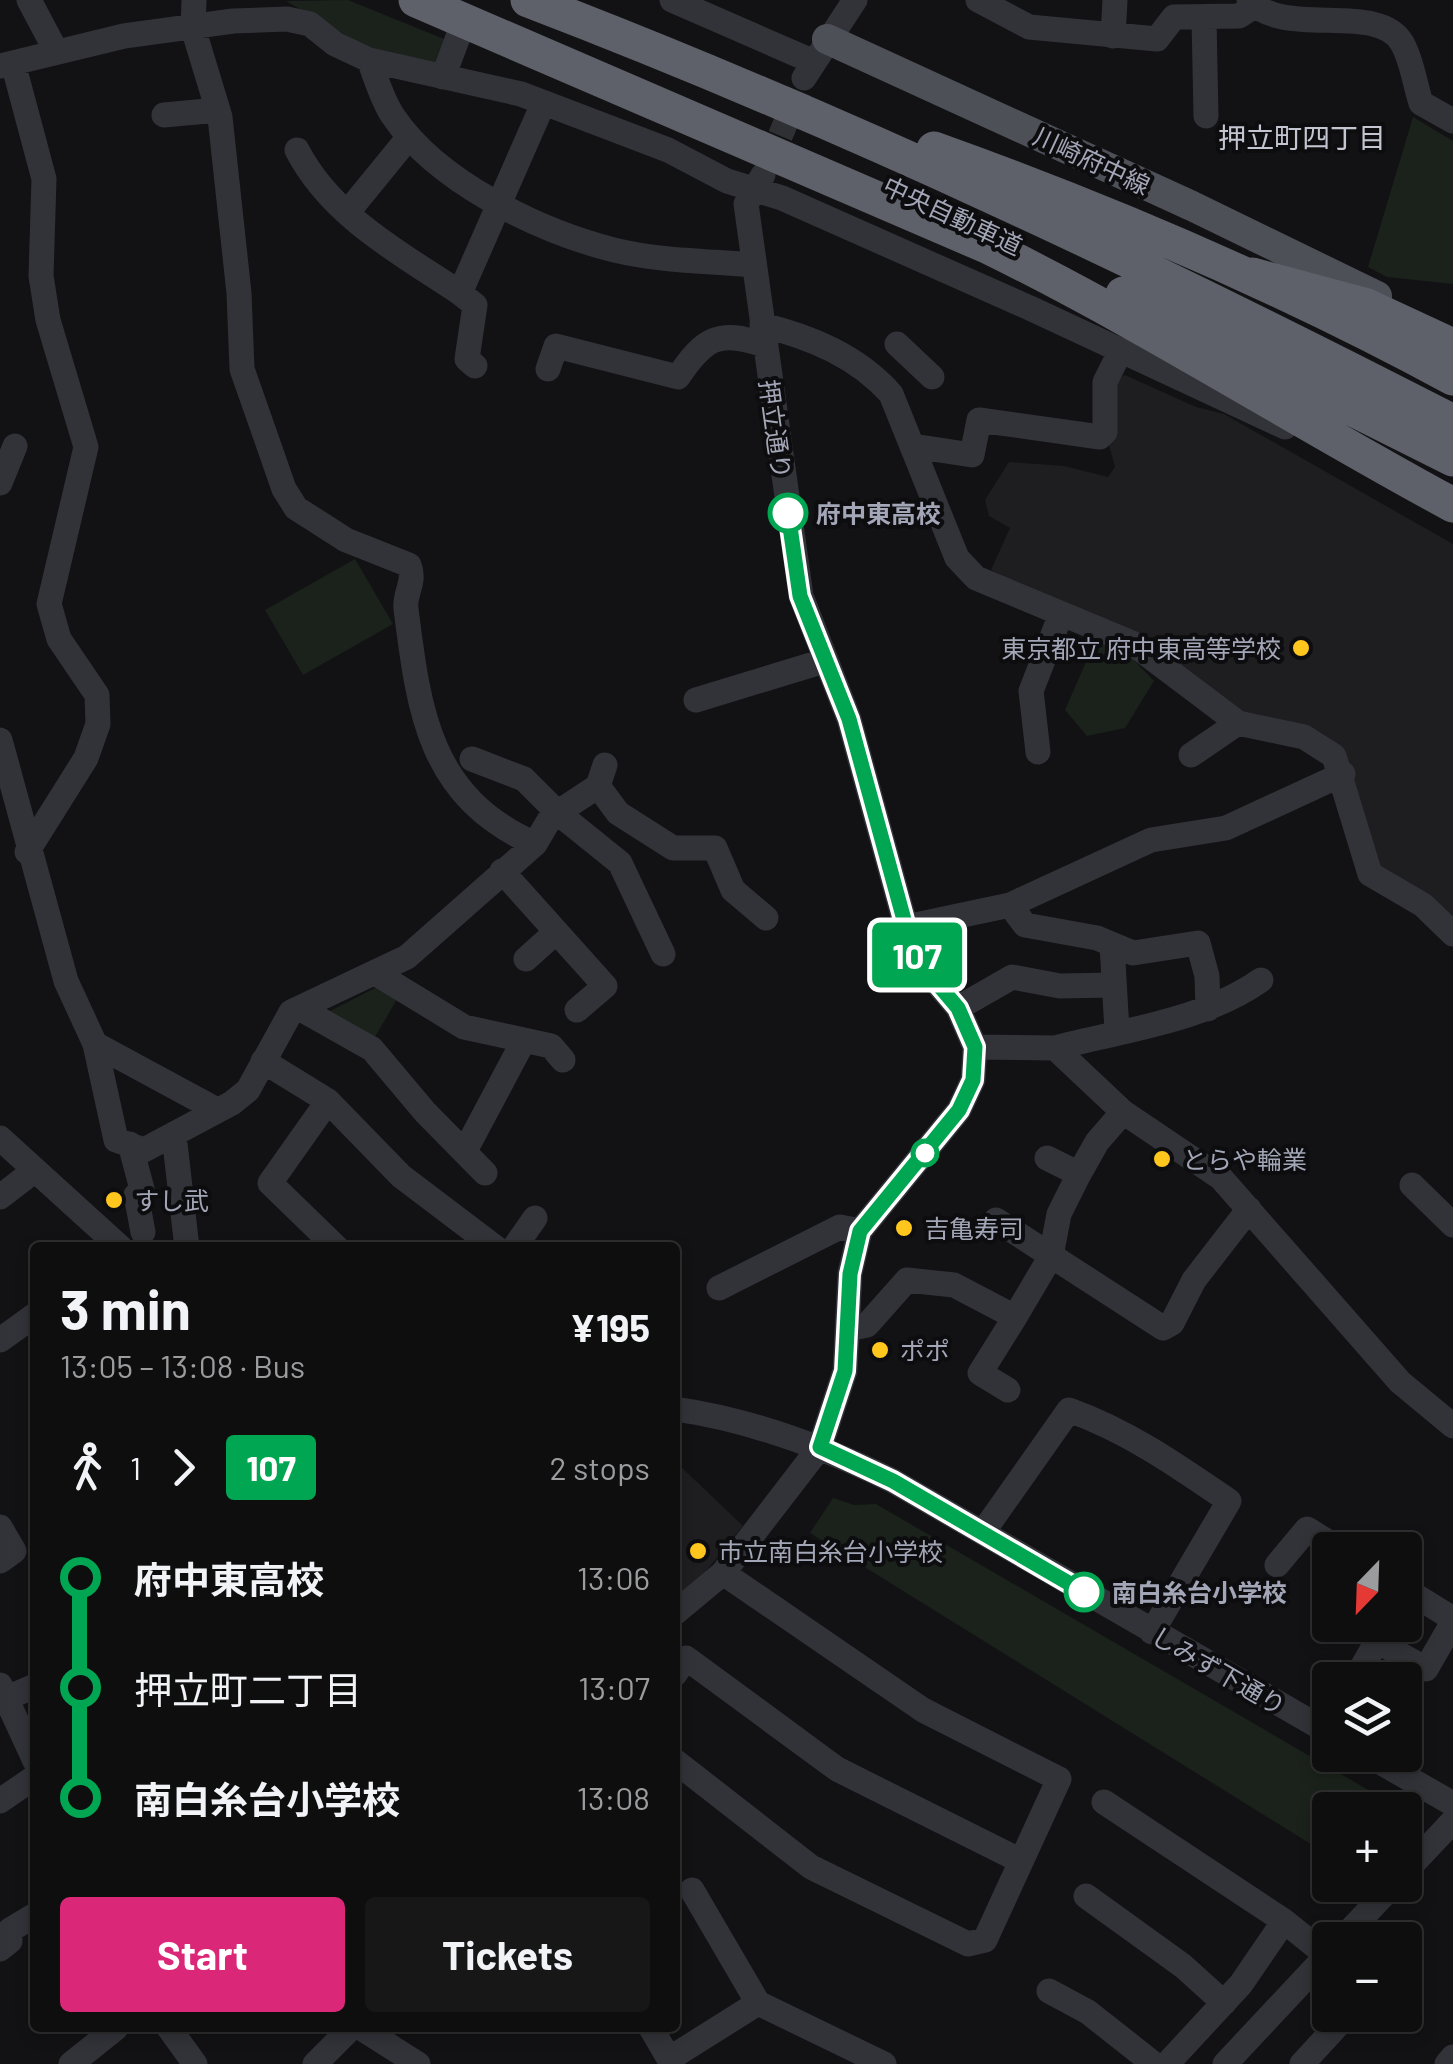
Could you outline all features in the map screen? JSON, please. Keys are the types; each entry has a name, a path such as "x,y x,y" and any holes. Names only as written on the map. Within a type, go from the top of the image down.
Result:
{"highway":[{"path":"416,0 989,247 1079,292 1313,430 1453,505"},
{"name":"中央自動車道","path":"439,0 899,190 1153,308 1453,459"},
{"name":"中央自動車道","path":"528,0 910,160 1188,288 1453,422"},
{"path":"572,0 920,143 1168,238 1252,275 1453,378"},
{"path":"1252,275 1367,306 1453,346"}],"main road":[{"name":"川崎府中線","path":"815,60 1192,206 1353,288 1453,332"},
{"name":"川崎府中線","path":"1353,288 1388,324 1453,360"}],"street":[{"path":"28,0 56,51"},
{"path":"194,0 193,28 218,110 240,292 242,369 284,490 296,508 346,540 409,566 414,578 405,604 420,710 464,799 535,844"},
{"path":"672,0 815,60 855,0"},
{"path":"978,0 1029,28 1157,39 1174,17 1239,16 1252,3 1289,20 1347,20 1391,32 1402,42 1421,103 1453,122"},
{"path":"1113,36 1116,0"},
{"path":"28,852 86,758 98,724 97,695 59,638 50,604 86,447 48,320 41,276 44,178 6,65 56,51 193,28 232,11 310,24 335,44 369,60 543,104 758,182 782,198 1297,432 1453,516"},
{"path":"1204,18 1206,116"},
{"path":"442,77 458,37"},
{"path":"369,60 390,113 409,137 450,174 501,206 612,250 753,265"},
{"path":"460,293 543,104"},
{"path":"164,115 218,110"},
{"path":"347,213 409,137"},
{"path":"297,150 307,170 364,230 475,305 467,360 475,366"},
{"name":"押立通り","path":"758,182 746,204 800,596 849,719 906,927 920,963 958,1008 975,1047"},
{"path":"548,369 556,346 678,377 700,345 735,334 763,335 835,350 875,376 891,394 957,558 976,578 1132,643 1238,723 1321,745 1334,756 1343,774 1370,874 1423,905 1453,934"},
{"path":"913,446 972,454 979,420 1100,436 1105,432 1105,382 1121,350"},
{"path":"891,394 915,360"},
{"path":"0,483 15,446"},
{"path":"1038,752 1030,691 1061,614"},
{"path":"696,700 824,661"},
{"path":"1191,754 1238,723"},
{"path":"0,740 66,982 95,1044 116,1140 144,1150 248,1090 281,1025 301,1009 407,958 535,844 558,813 602,776 618,814 673,848 715,848 733,890 766,918"},
{"path":"472,760 524,779 558,813 620,863 663,954"},
{"path":"906,927 1010,905 1151,840 1226,828 1343,774"},
{"path":"502,871 604,986 578,1010"},
{"path":"1010,905 1025,925 1097,938 1133,953 1198,943 1206,966 1208,1009"},
{"path":"526,959 556,932"},
{"path":"1112,945 1117,1031"},
{"path":"377,974 464,1027 551,1046 563,1060"},
{"path":"958,1008 1012,977 1060,986 1114,985"},
{"path":"680,1609 723,1573 820,1447 845,1371 850,1274 860,1231 959,1110 973,1080 975,1047 1055,1048 1208,1009 1261,980"},
{"path":"301,1009 372,1048 425,1112 486,1174"},
{"path":"466,1151 523,1042"},
{"path":"95,1044 217,1110"},
{"path":"1055,1048 1124,1112 1222,1178 1400,1382 1453,1426"},
{"path":"263,1061 328,1101 401,1176 488,1242"},
{"path":"328,1101 270,1183 331,1242"},
{"path":"1008,1390 980,1373 1051,1256 1059,1214 1079,1174 1097,1142 1124,1112"},
{"path":"174,1135 186,1242"},
{"path":"0,1138 112,1242"},
{"path":"130,1144 142,1189 136,1195 143,1232"},
{"path":"1047,1158 1079,1174"},
{"path":"0,1197 35,1170"},
{"path":"1412,1185 1453,1224"},
{"path":"996,1220 1163,1328 1172,1323 1194,1280 1249,1209"},
{"path":"518,1242 535,1218"},
{"path":"719,1288 840,1226 860,1231"},
{"path":"848,1329 868,1325 907,1280 954,1286 1014,1317"},
{"path":"0,1340 30,1319"},
{"name":"しみず下通り","path":"680,1410 753,1426 820,1447 893,1481 1312,1721"},
{"path":"983,1532 1069,1410 1104,1422 1159,1454 1230,1501 1152,1632"},
{"path":"0,1527 14,1551 0,1560"},
{"path":"1276,1565 1307,1529 1312,1532"},
{"path":"680,1766 811,1868 968,1944 986,1940 1059,1778 923,1710 723,1573"},
{"path":"1422,1600 1453,1620 1426,1669 1422,1667"},
{"path":"1365,1662 1377,1640 1414,1662"},
{"path":"680,1667 686,1658 837,1769 1019,1860"},
{"path":"30,1687 4,1691 30,1749"},
{"path":"1397,1772 1453,1804"},
{"path":"0,1801 30,1781"},
{"path":"1104,1802 1312,1938"},
{"path":"1422,1854 1453,1821"},
{"path":"692,1890 758,2003 884,2064"},
{"path":"1086,1896 1168,1954 1224,2003"},
{"path":"1359,1922 1377,1902"},
{"path":"0,1949 10,1940 10,1930 30,1917"},
{"path":"1167,2064 1224,2003 1284,1921"},
{"path":"1225,2064 1312,1972"},
{"path":"1048,1991 1088,2012 1154,2064"},
{"path":"653,2032 670,2062 758,2003"},
{"path":"72,2064 111,2032"},
{"path":"172,2032 196,2064"},
{"path":"315,2064 347,2032"},
{"path":"367,2032 418,2064"},
{"path":"1302,2064 1331,2032"},
{"path":"1447,2064 1453,2057"}],"shaded area":[{"path":"348,0 444,39 434,64 373,51 286,1"},
{"path":"1413,117 1453,141 1453,284 1387,277 1368,267"},
{"name":"東京都立 府中東高等学校","path":"1125,375 1196,407 1224,414 1453,544 1453,919 1374,864 1341,756 1250,720 991,570 1010,528 989,516 985,500 1009,462 1064,466 1108,477 1115,467 1109,445 1110,383"},
{"path":"355,559 393,624 303,675 265,610"},
{"path":"1096,639 1125,651 1154,681 1125,728 1087,736 1065,710"},
{"path":"383,984 399,996 372,1042 324,1014"},
{"name":"市立南白糸台小学校","path":"680,1466 743,1526 701,1577 680,1594"},
{"path":"833,1498 854,1505 876,1504 1312,1757 1312,1772 1337,1772 1372,1792 1312,1792 1312,1845 810,1533"}],"tunnel":[{"path":"766,170 799,91"}],"bus line":[{"name":"107","path":"788,513 800,596 849,719 906,927 920,963 958,1008 975,1047 973,1080 959,1110 868,1216 860,1231 850,1274 845,1371 820,1447 893,1481 1084,1592"}],"place":[{"name":"府中東高校","path":"788,513"},
{"name":"東京都立 府中東高等学校","path":"1301,648"},
{"name":"とらや輪業","path":"1162,1159"},
{"name":"すし武","path":"114,1200"},
{"name":"吉亀寿司","path":"904,1228"},
{"name":"ポポ","path":"880,1350"},
{"name":"市立南白糸台小学校","path":"698,1551"},
{"name":"南白糸台小学校","path":"1084,1592"}],"district":[{"name":"押立町四丁目","path":"1302,137"}]}
